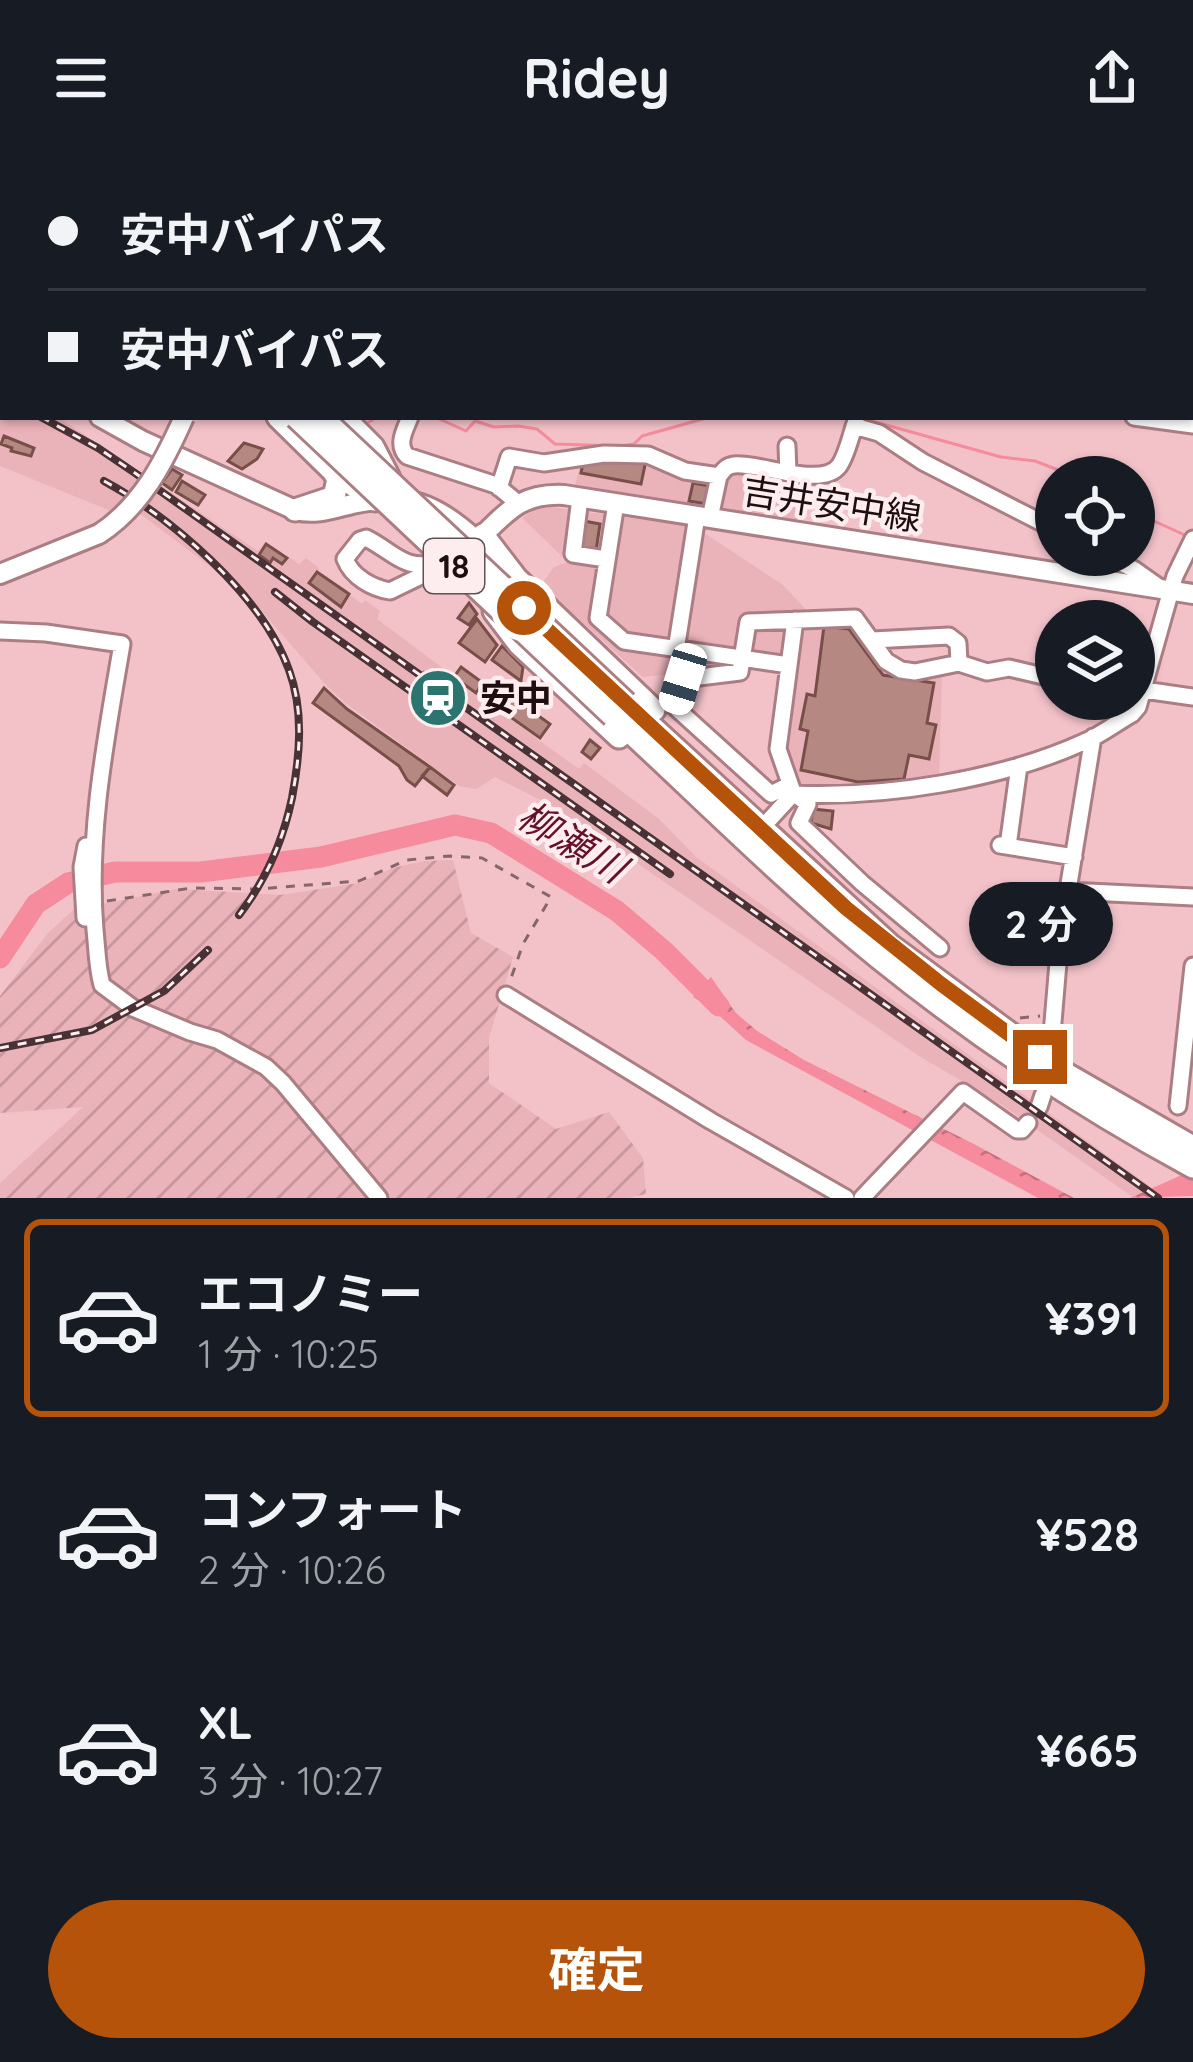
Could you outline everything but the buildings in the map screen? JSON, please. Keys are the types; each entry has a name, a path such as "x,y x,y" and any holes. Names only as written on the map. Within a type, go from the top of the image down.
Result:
{"highway":[{"path":"281,420 338,479 334,497 295,510"},
{"name":"18","path":"299,420 846,908 1060,1071 1192,1160"},
{"name":"18","path":"324,420 880,958 1053,1085 1126,1130 1192,1160"},
{"path":"347,420 373,447 385,496"},
{"path":"333,471 385,496"},
{"path":"480,538 569,631 941,984"},
{"path":"480,538 494,613 519,644 795,899 880,958"},
{"path":"542,664 569,631"}],"main road":[{"path":"105,420 310,514 418,490 439,496 466,515 480,538 518,503"},
{"path":"0,574 99,534 126,515 183,420"},
{"name":"吉井安中線","path":"518,503 542,495 580,498 1193,594"}],"street":[{"path":"409,420 401,441 407,456 499,488 518,503"},
{"path":"1156,420 1193,425"},
{"path":"676,650 703,517 719,476 735,465 831,473 839,466 855,422 1035,519"},
{"path":"787,446 788,473"},
{"path":"499,488 508,457 544,463 604,454 648,455 685,471 719,476"},
{"path":"580,498 573,554 606,559"},
{"path":"616,503 598,619 624,641 789,665"},
{"path":"440,562 407,565 366,538 345,560 365,582 390,591 427,573 480,538"},
{"path":"1155,628 1166,589 1193,538"},
{"path":"1145,576 1166,589"},
{"path":"940,948 799,823 808,804 785,787 771,794 675,707 683,679 740,672 748,622 855,617 886,662 901,670 916,672 959,663 987,672 1009,668 1035,674"},
{"path":"794,794 778,749 795,620"},
{"path":"0,631 122,644 88,867 89,902 105,990 133,1008 217,1040 266,1067 380,1198"},
{"path":"873,640 949,636 958,643 959,663"},
{"path":"421,693 432,676"},
{"path":"1155,692 1185,696"},
{"path":"770,819 794,794 936,786 1019,766 1094,737 1122,720"},
{"path":"1051,1046 1060,939 1094,737"},
{"path":"1019,766 1004,845 1074,857"},
{"path":"1068,892 1193,897"},
{"path":"1178,1106 1193,966"},
{"path":"506,995 846,1198"},
{"path":"862,1198 963,1092 1017,1130 1028,1124"}],"path":[{"path":"794,532 810,474"},
{"path":"89,902 190,888 258,889 359,880 407,860 482,858 551,897 523,944 506,995"},
{"path":"1012,1019 1054,1014"}],"shaded area":[{"path":"0,420 62,420 258,551 266,542 299,564 306,558 362,604 365,600 380,611 377,619 540,741 579,769 584,763 659,819 696,857 1166,1198 1134,1198 556,808 495,777 476,789 459,786 344,702 248,595 120,501 111,511 0,466"},
{"path":"649,459 714,480 710,508 575,486 581,460"},
{"path":"734,468 806,480 795,523 719,508 728,472"},
{"path":"537,508 695,527 783,585 810,614 852,623 882,664 942,671 939,778 813,791 797,788 784,749 794,674 741,666 643,677 541,585 554,567 568,562 522,518"},
{"path":"453,860 471,933 513,957 489,1038 489,1083 556,1129 609,1112 643,1158 646,1194 628,1198 0,1198 0,1183 83,1107 0,1113 0,996 48,933 73,910 176,889 280,895 359,883 424,861"}],"water":[{"path":"711,977 736,1013 804,1060 1074,1198 1038,1198 746,1040 693,997"},
{"path":"1193,1170 1193,1196 1130,1198"}],"waterway":[{"path":"369,422 373,420"},
{"path":"442,420 466,431 475,421 537,429 555,444 620,446 699,420"},
{"path":"868,420 1001,457 1035,461"},
{"path":"1155,522 1187,536"},
{"name":"柳瀬川","path":"0,958 36,904 68,883 115,872 201,872 321,857 455,825 491,833 617,911 719,1006"}],"railway":[{"path":"47,420 135,473 1158,1198"},
{"path":"104,481 158,516 212,561 258,614 289,670 299,733 292,798 272,860 239,915"},
{"path":"275,592 670,874"},
{"path":"0,1048 92,1030 164,991 208,950"}],"place":[{"name":"安中","path":"438,698"}],"route":[{"path":"524,608 846,908 1040,1057"}]}
